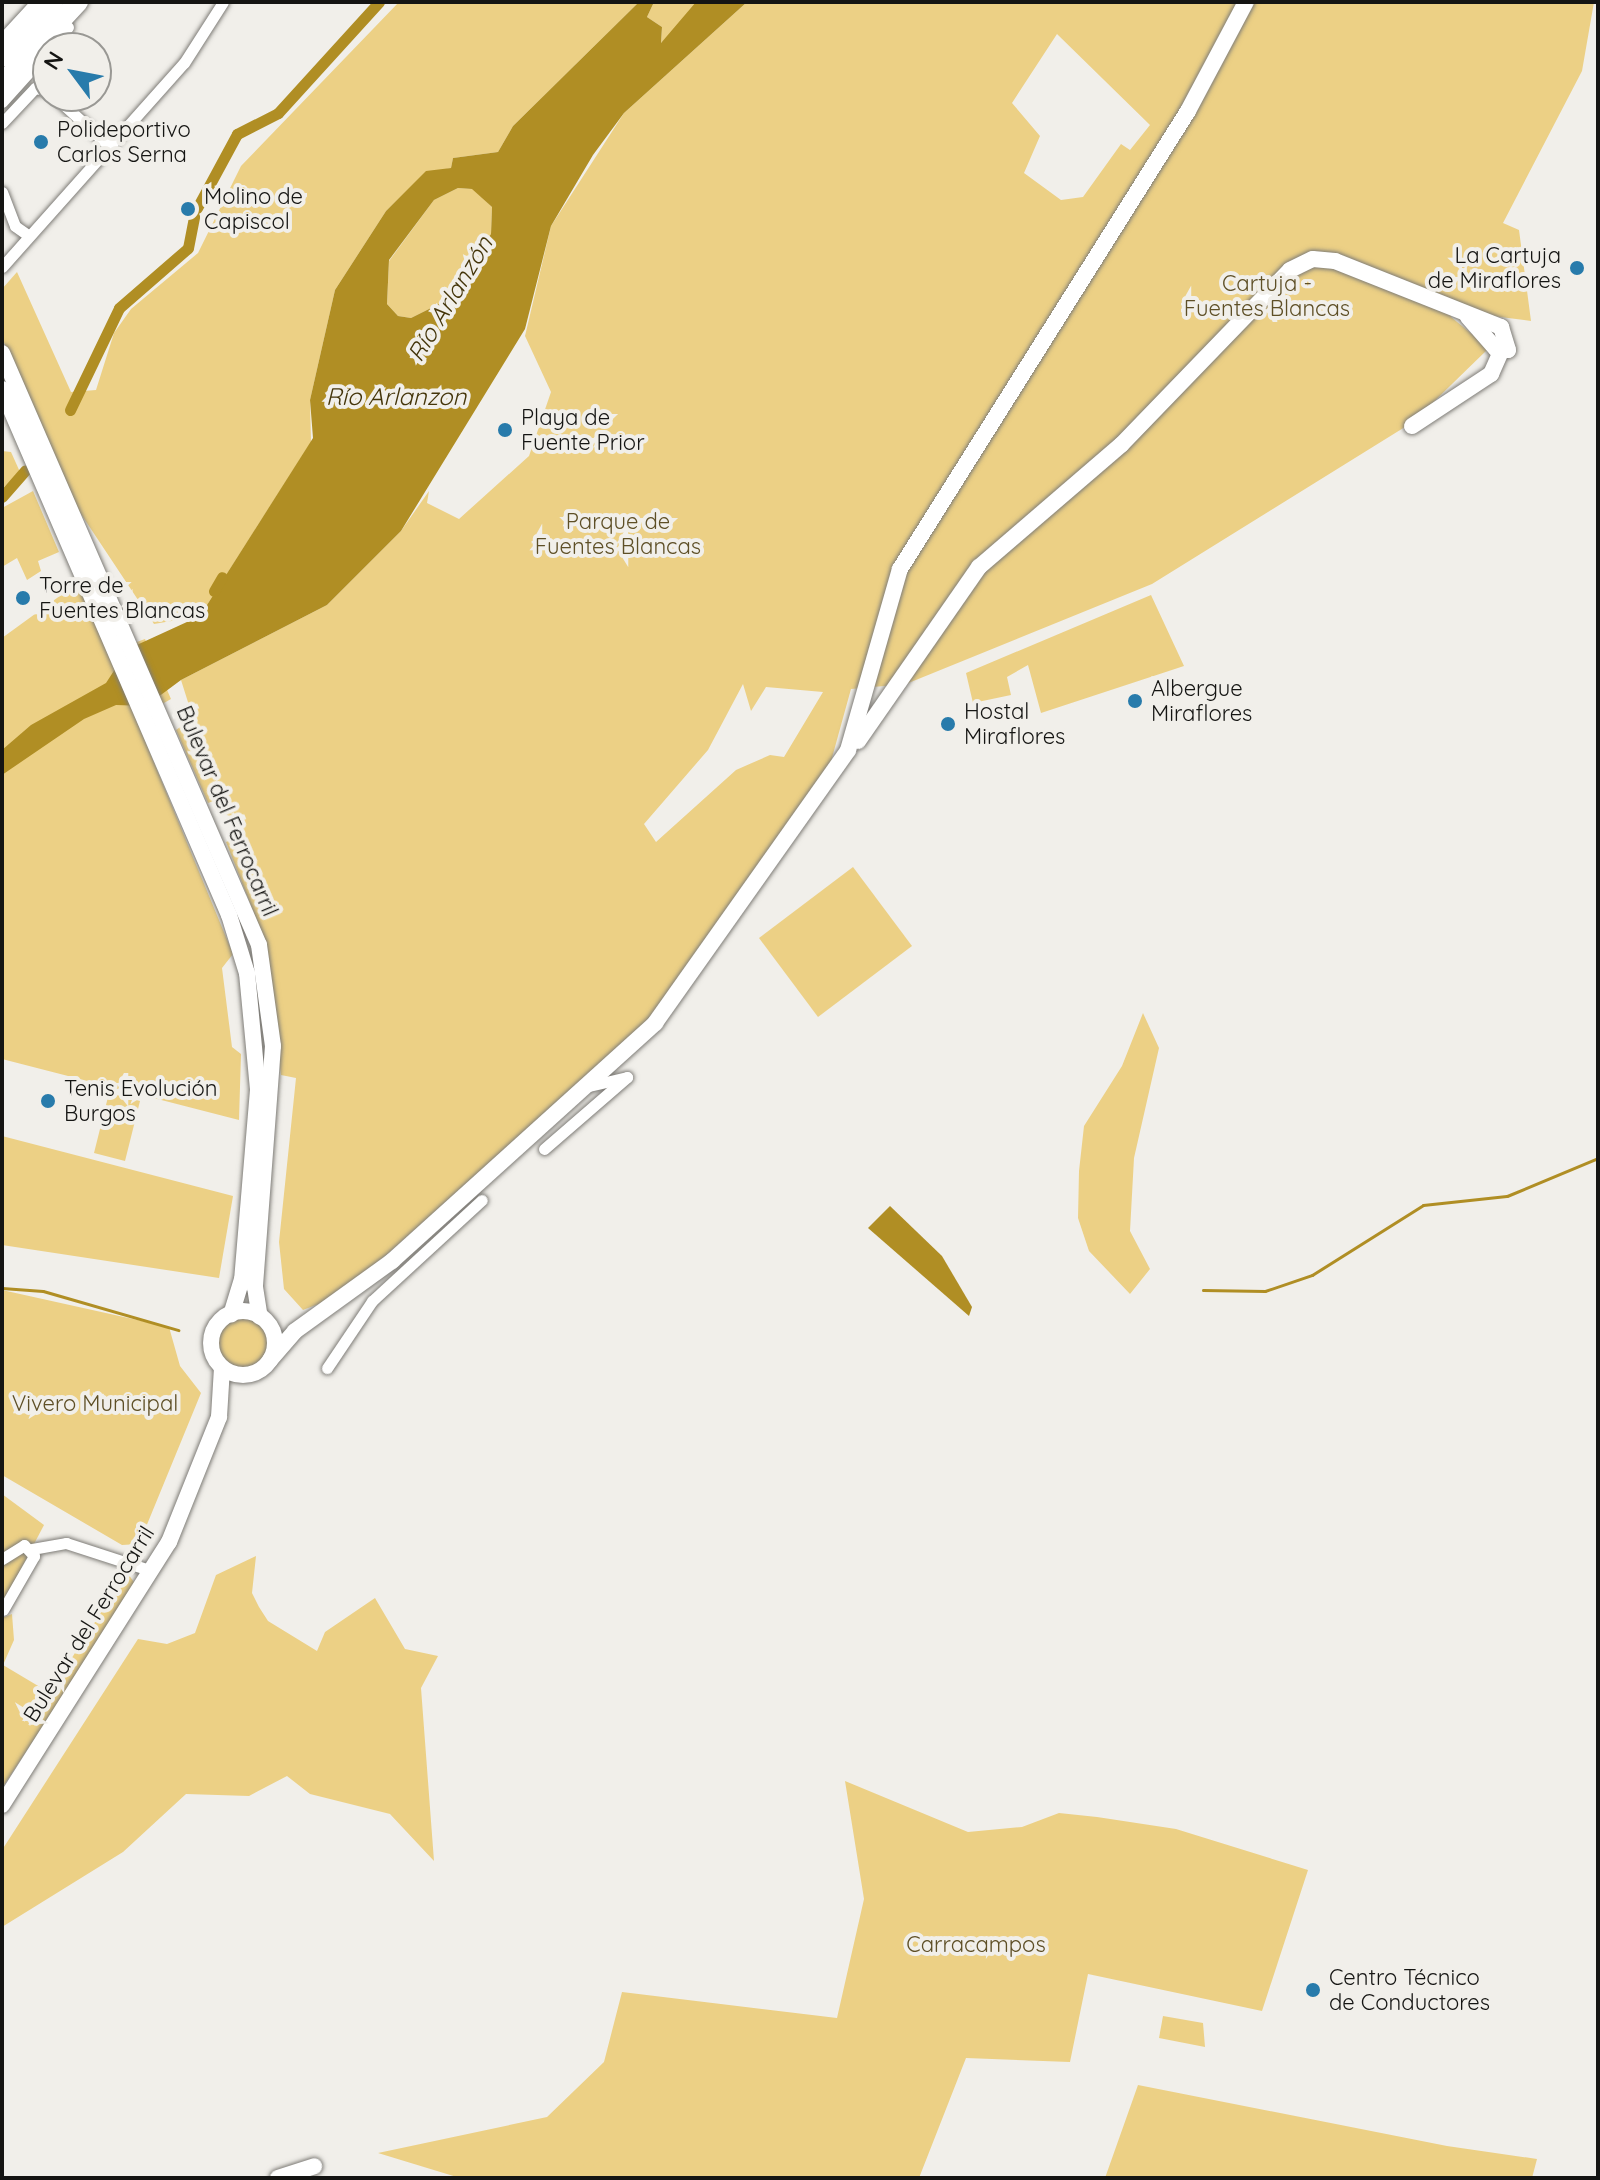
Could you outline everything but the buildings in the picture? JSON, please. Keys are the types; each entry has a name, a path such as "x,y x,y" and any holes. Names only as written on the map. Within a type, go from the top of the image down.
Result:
{"highway":[{"path":"2,57 53,2"},
{"path":"2,84 78,2"}],"main road":[{"path":"848,750 863,699 876,632 900,569 1188,111 1246,2"},
{"path":"305,1324 231,1314 211,1341 222,1368 250,1375 270,1360 305,1324 392,1261 647,1034 979,567 1121,445 1290,270 1313,259 1335,261 1468,317 1501,352 1491,374 1412,426"},
{"name":"Bulevar del Ferrocarril","path":"2,353 244,898 268,986 273,1089 255,1287 262,1318"},
{"name":"Bulevar del Ferrocarril","path":"2,389 234,927 253,1009 258,1090 242,1279 231,1314"},
{"path":"863,699 891,692"},
{"path":"863,699 881,707"},
{"path":"262,1318 274,1340 270,1360"},
{"name":"Bulevar del Ferrocarril","path":"219,1417 222,1368"},
{"name":"Bulevar del Ferrocarril","path":"2,1805 152,1571 219,1417 250,1375"},
{"path":"278,2178 314,2166 301,2178"}],"street":[{"path":"2,39 36,2"},
{"path":"64,32 88,2"},
{"path":"2,267 218,20 223,2"},
{"path":"2,102 32,69"},
{"path":"2,123 32,91"},
{"path":"72,112 110,147"},
{"path":"2,192 15,226 28,235"},
{"path":"544,1149 627,1077 589,1086"},
{"path":"327,1368 372,1301 482,1200"},
{"path":"2,1559 24,1545 32,1549 66,1543 152,1571"},
{"path":"3,1610 33,1563 32,1549"}],"green space":[{"path":"399,2 639,2 513,126 498,152 453,158 451,168 424,174 386,211 335,290 310,400 311,442 200,616 154,624 79,511 2,338 2,289 17,272 71,392 96,390 114,333 131,309 198,253 241,166"},
{"path":"654,2 696,2 695,12 661,43 662,27 647,17"},
{"path":"747,2 1594,2 1582,71 1503,223 1519,230 1531,321 1453,311 1451,317 1489,348 1413,422 1152,584 906,684 851,689 830,765 660,1009 392,1250 334,1298 303,1310 284,1289 279,1242 296,1078 281,1075 261,931 226,842 236,837 219,799 208,803 176,730 193,718 181,680 327,605 401,531 429,491 427,503 459,519 529,456 551,392 525,336 551,226 624,113","holes":["1057,34 1150,125 1130,150 1121,144 1083,197 1061,200 1024,173 1040,136 1012,103","743,684 751,711 766,687 823,692 784,757 770,755 736,770 656,842 644,824 708,750"]},
{"path":"458,188 473,189 492,207 491,234 439,304 411,318 398,316 387,304 389,261 434,200"},
{"path":"2,368 126,646 145,639 171,699 136,719 233,954 222,968 232,1047 241,1054 239,1120 2,1059 2,638 79,582 108,652 58,501"},
{"path":"2,451 11,452 20,472 2,489"},
{"path":"33,491 59,552 38,561 41,571 27,580 17,558 2,567 2,508"},
{"path":"1151,595 1184,666 1041,713 1028,665 1007,677 1011,695 973,703 966,673"},
{"path":"853,867 912,946 818,1017 759,938"},
{"path":"1143,1013 1159,1048 1134,1158 1130,1231 1150,1269 1130,1294 1089,1251 1078,1218 1079,1171 1084,1126 1122,1066"},
{"path":"109,1093 140,1101 125,1161 94,1153"},
{"path":"2,1136 233,1196 219,1278 2,1245"},
{"name":"Vivero Municipal","path":"2,1290 169,1327 180,1366 201,1393 139,1544 122,1545 2,1475"},
{"path":"243,1318 261,1325 268,1343 261,1361 243,1368 225,1361 218,1343 225,1325"},
{"path":"2,1494 44,1525 2,1605"},
{"path":"256,1556 252,1593 259,1607 268,1621 317,1651 325,1632 375,1598 405,1649 438,1656 421,1688 434,1861 390,1814 310,1794 287,1776 249,1796 186,1794 123,1852 2,1927 2,1850 138,1639 167,1644 195,1633 216,1575"},
{"path":"126,1571 136,1585 2,1788 2,1618 12,1614 14,1640 3,1665 50,1693"},
{"name":"Carracampos","path":"845,1781 968,1832 1022,1827 1059,1813 1097,1817 1176,1829 1308,1870 1262,2011 1088,1974 1070,2062 966,2058 919,2178 460,2178 378,2153 547,2117 604,2062 622,1992 837,2018 864,1899"},
{"path":"1163,2016 1203,2023 1205,2047 1159,2038"},
{"path":"1138,2085 1447,2146 1537,2159 1532,2178 1105,2178"}],"water":[{"name":"Río Arlanzon","path":"639,2 654,2 647,17 662,27 661,43 696,2 747,2 624,113 593,155 551,226 525,329 401,531 327,605 181,680 146,706 116,705 84,719 2,775 2,750 31,725 106,683 128,649 200,616 313,438 310,400 335,290 386,211 426,171 451,168 453,158 498,152 513,126","holes":["458,188 472,189 492,207 491,234 439,304 411,318 398,316 387,304 389,260 434,200"]},
{"path":"890,1206 942,1256 972,1307 969,1316 868,1228"}],"waterway":[{"path":"197,208 237,134 278,113 379,2"},
{"path":"70,410 119,308 188,248 194,217"},
{"path":"2,497 25,471"},
{"path":"214,591 222,577"},
{"path":"1203,1290 1265,1291 1312,1275 1423,1205 1507,1196 1598,1158"},
{"path":"2,1288 43,1291 178,1330"}],"place":[{"name":"Polideportivo Carlos Serna","path":"41,142"},
{"name":"Molino de Capiscol","path":"188,209"},
{"name":"La Cartuja de Miraflores","path":"1577,268"},
{"name":"Playa de Fuente Prior","path":"505,430"},
{"name":"Torre de Fuentes Blancas","path":"23,598"},
{"name":"Albergue Miraflores","path":"1135,701"},
{"name":"Hostal Miraflores","path":"948,724"},
{"name":"Tenis Evolución Burgos","path":"48,1101"},
{"name":"Centro Técnico de Conductores","path":"1313,1990"}],"park label":[{"name":"Cartuja - Fuentes Blancas","path":"1267,296"},
{"name":"Parque de Fuentes Blancas","path":"618,534"}],"water label":[{"name":"Río Arlanzón","path":"450,299"}]}
